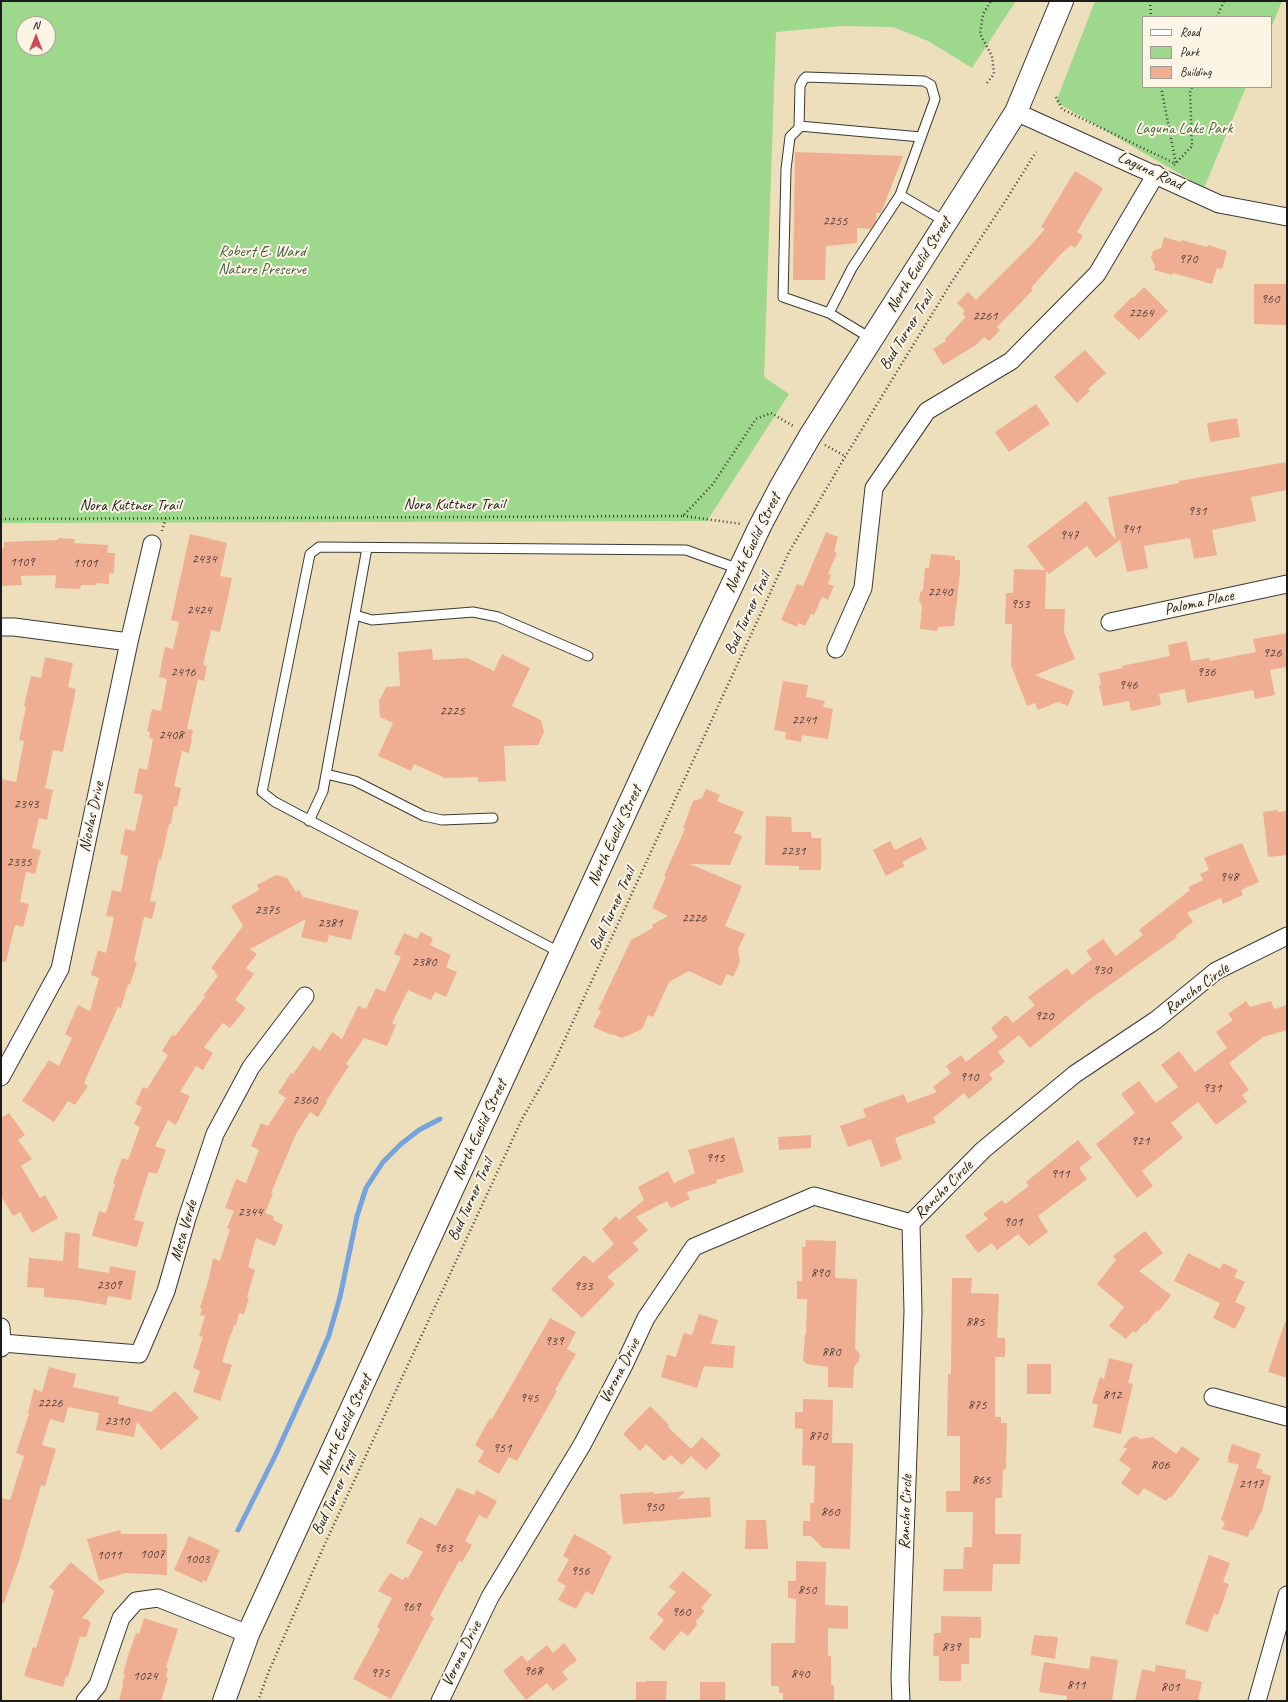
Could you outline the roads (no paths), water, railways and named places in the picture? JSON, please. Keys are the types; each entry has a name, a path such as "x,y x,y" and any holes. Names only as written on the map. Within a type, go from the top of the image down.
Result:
{"main road":[{"name":"North Euclid Street","path":"224,1701 248,1634 561,953 760,526 810,436 1016,112 1062,1"}],"street":[{"name":"Laguna Road","path":"1016,112 1156,174 1219,204 1287,217"},
{"path":"836,649 864,588 874,488 927,411 1011,361 1097,274 1156,174"},
{"name":"Nicolas Drive","path":"1,1077 60,969 129,642 152,544"},
{"name":"Paloma Place","path":"1110,622 1287,584"},
{"path":"1,627 14,627 129,642"},
{"name":"Rancho Circle","path":"901,1701 900,1678 913,1312 911,1223 983,1150 1075,1074 1156,1020 1216,971 1287,936"},
{"name":"Mesa Verde","path":"1,1339 139,1354 166,1291 187,1218 215,1134 251,1067 305,996"},
{"name":"Verona Drive","path":"440,1701 490,1597 582,1444 624,1365 646,1318 694,1248 814,1196 911,1223"},
{"path":"1213,1397 1287,1417"},
{"path":"1257,1701 1287,1595"},
{"path":"85,1701 98,1685 120,1618 136,1601 158,1598 248,1634"}],"lane":[{"path":"829,313 852,268 900,195 935,99 930,85 924,81 806,78 800,86 799,126 790,137 786,169 783,297 829,313 872,339"},
{"path":"799,126 920,137"},
{"path":"900,195 946,222"},
{"path":"561,953 309,821 275,802 262,792 306,564 310,554 319,547 686,550 739,569"},
{"path":"309,821 323,791 367,548"},
{"path":"355,615 372,620 473,612 498,617 588,656"},
{"path":"326,774 355,781 424,816 442,820 493,818"}],"waterway":[{"path":"238,1530 275,1456 329,1335 340,1297 357,1216 366,1188 383,1162 401,1144 419,1130 440,1119"}],"park label":[{"name":"Laguna Lake Park","path":"1184,129"},
{"name":"Robert E. Ward Nature Preserve","path":"262,261"}]}
